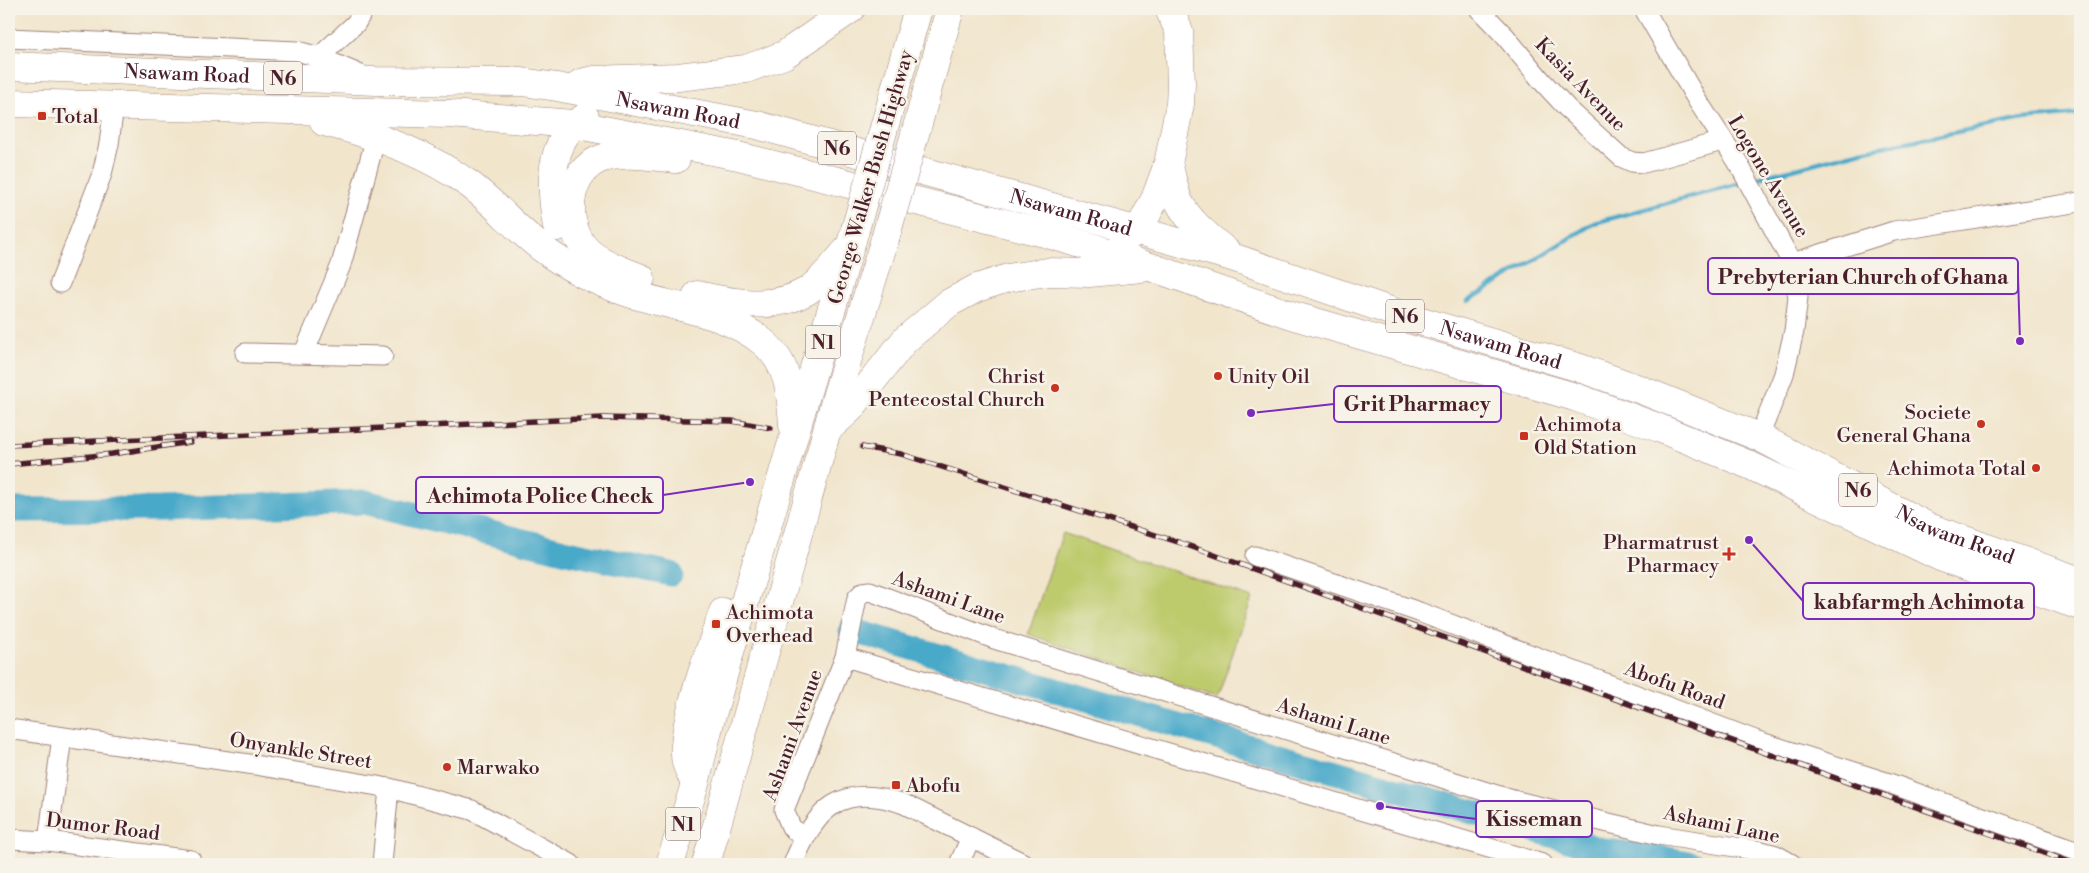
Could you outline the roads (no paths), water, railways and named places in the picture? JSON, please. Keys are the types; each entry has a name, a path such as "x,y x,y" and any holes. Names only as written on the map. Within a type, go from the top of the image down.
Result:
{"highway":[{"path":"557,87 594,80 678,77 746,69 784,55 851,9"},
{"name":"George Walker Bush Highway","path":"670,864 695,784 686,762 686,738 700,680 735,583 745,566 759,551 853,238 918,9"},
{"name":"George Walker Bush Highway","path":"706,864 950,9"},
{"path":"1098,249 1130,236 1127,228 1132,205 1149,169 1168,88 1166,49 1149,9"},
{"path":"1127,228 1155,199 1168,164 1180,104 1179,32 1169,9"},
{"name":"Nsawam Road","path":"9,66 376,82 496,82 557,87 757,125 1232,257 1411,318 1580,368 1759,437 1931,528 2018,561 2080,581"},
{"name":"Nsawam Road","path":"9,102 450,114 573,124 738,156 1048,234 1155,267 1291,315 1575,398 1659,428 1747,464 1940,557 2080,606"},
{"path":"279,110 376,137 411,150 469,184 543,250 579,270 623,292 729,321 746,330 765,344 782,365 790,393 794,437"},
{"path":"579,270 558,236 553,192 554,167 558,148 566,132 573,124 585,117 596,114 712,130 730,130 757,125"},
{"path":"738,156 696,160 626,156 605,157 590,164 579,174 572,196 572,217 579,239 590,253 610,265 674,290 729,302 764,304 786,301 808,290 853,238"},
{"path":"1168,164 1179,201 1185,210 1209,238 1232,257"},
{"path":"829,428 850,409 905,340 949,303 977,288 1008,278 1047,272 1089,273 1155,267"},
{"path":"1747,464 1759,437"}],"street":[{"path":"319,57 356,23 364,9"},
{"name":"Kasia Avenue","path":"1479,9 1567,108 1621,157 1632,162 1644,163 1722,141"},
{"name":"Logone Avenue","path":"1644,9 1722,141 1737,161 1792,263 1798,297 1794,331 1784,374 1759,437"},
{"path":"9,38 297,51 319,57 376,82"},
{"path":"60,284 102,174 109,144 114,105"},
{"path":"304,353 341,264 376,137"},
{"path":"1792,263 1894,231 2080,202"},
{"path":"245,353 383,356"},
{"name":"Abofu Road","path":"1255,556 1419,612 1755,740 1886,782 2080,852"},
{"name":"Ashami Avenue","path":"803,838 790,827 784,810 845,657 857,598 863,592 870,591"},
{"name":"Ashami Lane","path":"870,591 994,639 1513,800 1659,835 1761,851 1776,855 1792,864"},
{"path":"845,657 1543,864"},
{"name":"Onyankle Street","path":"9,730 255,764 389,788 472,810 570,864"},
{"path":"48,841 62,737"},
{"path":"382,864 389,788"},
{"path":"793,864 803,838 822,814 838,801 852,796 866,795 885,797 904,804 1025,864"},
{"path":"959,864 971,837"},
{"name":"Dumor Road","path":"9,838 48,841 191,860"}],"waterway":[{"path":"1751,180 1861,151 2023,119 2080,114"},
{"path":"1468,301 1594,223 1744,182"},
{"path":"9,510 159,509 365,502 572,553 671,574"},
{"path":"851,630 1606,851 1693,864"}],"railway":[{"path":"9,445 603,418 732,421 771,428"},
{"path":"9,464 112,454 190,442"},
{"path":"862,447 901,454 1181,543 2075,864"}],"place":[{"name":"Total","path":"42,116"},
{"name":"Prebyterian Church of Ghana","path":"2020,341"},
{"name":"Unity Oil","path":"1218,376"},
{"name":"Christ Pentecostal Church","path":"1055,388"},
{"name":"Grit Pharmacy","path":"1251,413"},
{"name":"Societe General Ghana","path":"1981,424"},
{"name":"Achimota Old Station","path":"1524,436"},
{"name":"Achimota Total","path":"2036,468"},
{"name":"Achimota Police Check","path":"750,482"},
{"name":"kabfarmgh Achimota","path":"1749,540"},
{"name":"Pharmatrust Pharmacy","path":"1729,554"},
{"name":"Achimota Overhead","path":"716,624"},
{"name":"Marwako","path":"447,767"},
{"name":"Abofu","path":"896,785"},
{"name":"Kisseman","path":"1380,806"}]}
